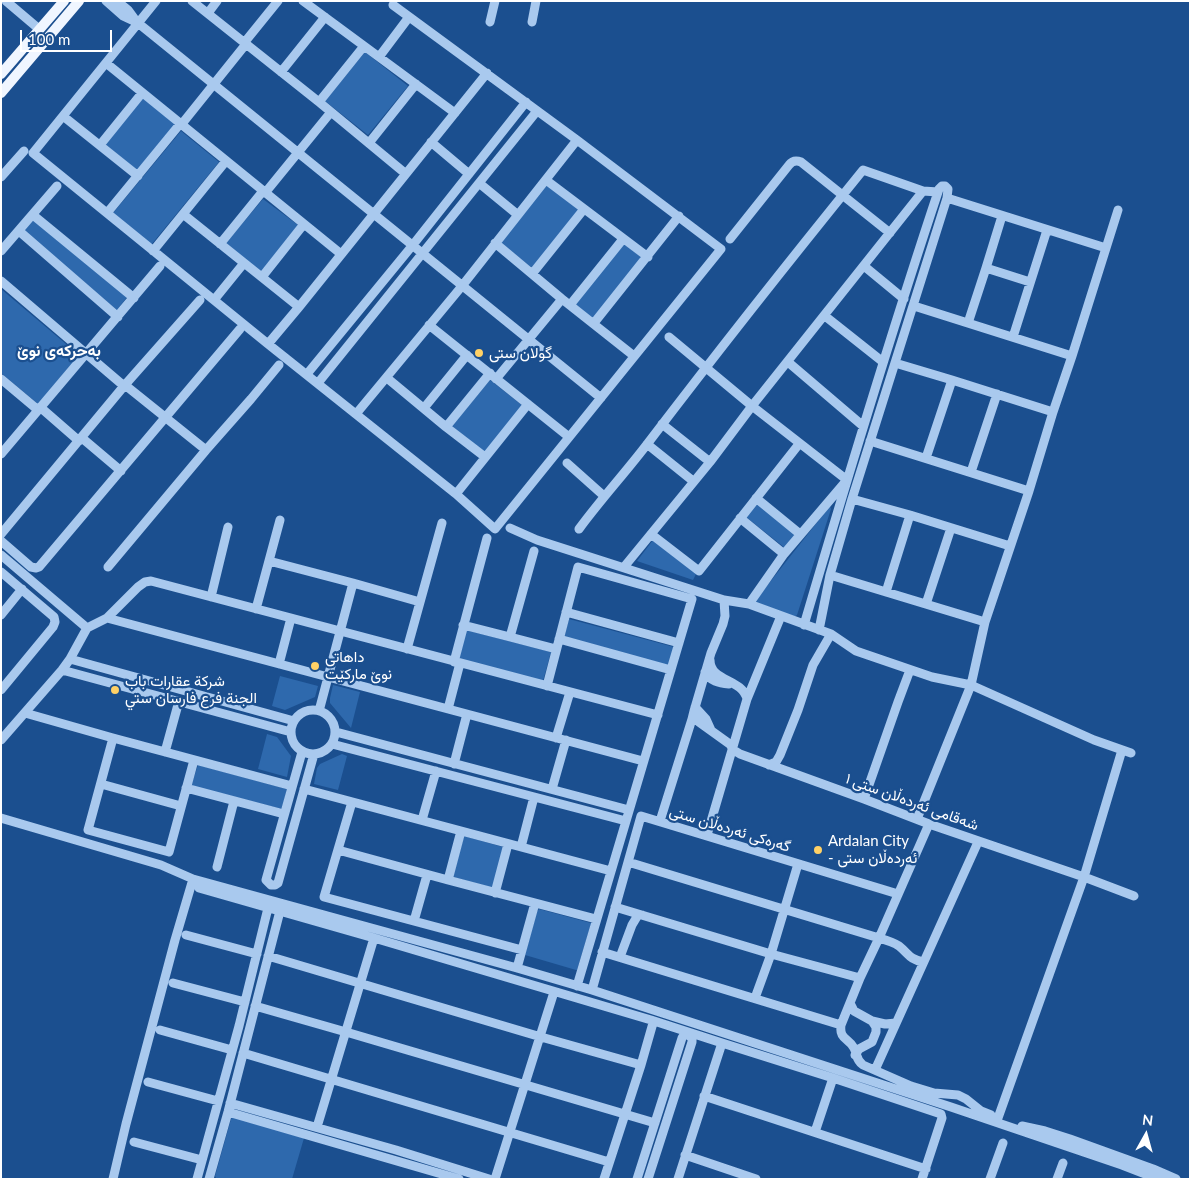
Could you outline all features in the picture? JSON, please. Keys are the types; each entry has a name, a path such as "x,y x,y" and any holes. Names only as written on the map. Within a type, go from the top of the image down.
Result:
{"main road":[{"path":"1,74 64,1"},
{"path":"1,93 79,1"}],"street":[{"path":"6,1 39,30"},
{"path":"106,1 123,16 138,23"},
{"path":"117,1 128,10 138,23 601,398"},
{"path":"156,1 33,153 456,494 495,529 721,249 526,102 393,5"},
{"path":"192,1 406,174"},
{"path":"208,13 217,1"},
{"path":"108,213 214,84 278,1"},
{"path":"302,1 455,113"},
{"path":"490,22 495,1"},
{"path":"532,22 536,1"},
{"path":"280,72 325,17"},
{"path":"379,57 409,17"},
{"path":"319,102 364,46"},
{"path":"106,63 341,254"},
{"path":"268,344 486,73"},
{"path":"369,144 416,84"},
{"path":"100,145 142,92"},
{"path":"307,374 412,246 526,102"},
{"path":"318,383 537,111"},
{"path":"220,244 330,112"},
{"path":"63,116 138,176"},
{"path":"356,414 462,286 577,140"},
{"path":"431,142 469,174"},
{"path":"1,177 24,151"},
{"path":"153,251 226,161"},
{"path":"730,239 792,162 796,161 800,162 890,233"},
{"path":"579,529 863,170 923,192 938,192"},
{"path":"546,180 648,257"},
{"path":"479,183 518,215"},
{"path":"1,250 57,186"},
{"path":"804,625 846,480 938,192 942,186 947,186 947,198 830,574 819,630"},
{"path":"624,567 710,462 752,406 923,192"},
{"path":"947,198 1106,248"},
{"path":"532,274 584,209"},
{"path":"917,819 971,685 985,622 1029,491 1118,210"},
{"path":"33,214 134,298"},
{"path":"183,214 299,307"},
{"path":"594,323 679,216"},
{"path":"968,323 1002,216"},
{"path":"262,277 304,224"},
{"path":"1013,337 1047,230"},
{"path":"19,231 118,317"},
{"path":"446,427 566,302 623,239"},
{"path":"495,243 634,356"},
{"path":"214,300 244,263"},
{"path":"3,449 160,266"},
{"path":"864,266 904,299"},
{"path":"986,268 1030,282"},
{"path":"1,281 86,354 206,450"},
{"path":"1,534 124,385 200,300"},
{"path":"914,306 1072,356"},
{"path":"825,316 884,362"},
{"path":"429,325 569,437"},
{"path":"1,541 31,567 39,567 240,330"},
{"path":"669,337 799,444 846,480"},
{"path":"424,408 467,355"},
{"path":"788,362 863,426"},
{"path":"895,363 1053,412"},
{"path":"108,567 279,365"},
{"path":"387,378 446,427 486,457"},
{"path":"1,379 121,471"},
{"path":"926,458 952,380"},
{"path":"875,389 886,392"},
{"path":"971,472 998,394"},
{"path":"456,494 528,404"},
{"path":"662,424 710,462"},
{"path":"870,441 1029,491"},
{"path":"647,444 693,481"},
{"path":"652,534 699,571 799,444"},
{"path":"567,463 604,496"},
{"path":"749,604 784,554 846,480"},
{"path":"756,498 800,534"},
{"path":"852,499 1010,546"},
{"path":"886,592 910,515"},
{"path":"740,518 784,554"},
{"path":"256,609 280,520"},
{"path":"407,649 442,523"},
{"path":"211,598 228,527"},
{"path":"510,528 537,540 724,600 749,604 831,634 856,652 932,677 971,685 1094,740 1131,753"},
{"path":"926,604 951,528"},
{"path":"448,709 463,625 487,538"},
{"path":"510,637 534,551"},
{"path":"1,555 87,628"},
{"path":"270,561 420,602"},
{"path":"547,686 578,567 692,599 577,986"},
{"path":"1,572 54,616 55,620 55,624 1,690"},
{"path":"830,574 985,622"},
{"path":"1,740 62,670 87,628 107,618 138,587 145,582 151,581 658,715"},
{"path":"319,711 353,583"},
{"path":"1,615 22,589"},
{"path":"660,822 716,638 725,616 724,600"},
{"path":"566,612 679,643"},
{"path":"707,835 747,699 781,616"},
{"path":"107,618 644,761"},
{"path":"279,664 291,618"},
{"path":"463,625 556,649"},
{"path":"769,765 776,762 780,755 813,665 831,634"},
{"path":"560,639 671,670"},
{"path":"710,658 712,671 742,689 747,699"},
{"path":"70,659 294,721"},
{"path":"62,670 291,732"},
{"path":"864,799 910,670"},
{"path":"706,672 708,677 716,682 731,684"},
{"path":"556,738 570,692"},
{"path":"165,752 179,701"},
{"path":"695,707 706,719 713,732"},
{"path":"313,710 319,711 328,716 335,727 336,732 332,744 321,753 302,752 293,741 291,732 294,721 302,713 313,710"},
{"path":"25,713 292,786"},
{"path":"454,764 467,714"},
{"path":"693,716 713,732"},
{"path":"336,732 629,810"},
{"name":"شەقامی ئەردەڵان ستی ١","path":"713,732 740,754 978,842 1084,877 1134,896"},
{"path":"113,738 88,830 169,852 194,760"},
{"path":"552,789 566,740"},
{"path":"332,744 626,821"},
{"path":"998,1118 1084,877 1122,750"},
{"path":"302,752 266,880 273,886 278,883 314,754"},
{"path":"422,820 436,771"},
{"path":"101,784 181,806"},
{"path":"186,788 284,814"},
{"path":"304,789 612,871"},
{"path":"521,847 534,797"},
{"path":"217,867 234,801"},
{"path":"352,802 324,897 522,950"},
{"name":"گەرەکی ئەردەڵان ستی","path":"628,862 641,816 898,894"},
{"path":"1,818 161,865 193,879 592,990 951,1107 1158,1179"},
{"path":"929,824 841,1025 842,1035 855,1049 858,1061 911,1086 934,1093 958,1095 981,1111 998,1118 1070,1139 1176,1179"},
{"path":"448,880 461,831"},
{"path":"875,1070 978,842"},
{"path":"495,893 508,844"},
{"path":"338,850 596,919"},
{"path":"592,990 628,862 879,938 901,948 913,959 923,962"},
{"path":"755,998 771,954 798,864"},
{"path":"414,920 427,875"},
{"path":"113,1179 175,940 193,879"},
{"path":"199,888 651,1020 941,1114 942,1118 922,1179"},
{"path":"517,968 535,903"},
{"path":"615,907 771,954 860,978"},
{"path":"197,1179 239,1026 268,908"},
{"path":"209,1179 280,911"},
{"path":"620,957 632,924 638,916 642,915"},
{"path":"186,935 257,954"},
{"path":"317,1127 374,938"},
{"path":"602,952 841,1025"},
{"path":"268,956 641,1065"},
{"path":"173,983 245,1002"},
{"path":"495,1179 554,992"},
{"path":"850,1003 854,1011 872,1021 885,1024 896,1023"},
{"path":"255,1006 655,1123"},
{"path":"604,1179 641,1065 653,1023 651,1020"},
{"path":"872,1021 876,1027 872,1042"},
{"path":"239,1026 249,1028"},
{"path":"160,1030 232,1050"},
{"path":"637,1179 682,1038 684,1035 688,1035 692,1038 692,1042 648,1179"},
{"path":"855,1054 859,1049 872,1042 881,1042 889,1038"},
{"path":"678,1179 722,1043"},
{"path":"243,1053 609,1162"},
{"path":"815,1132 833,1078"},
{"path":"148,1082 218,1101"},
{"path":"704,1096 926,1168"},
{"path":"229,1108 317,1127 458,1179"},
{"path":"229,1108 395,1155 489,1179"},
{"path":"134,1142 202,1160"},
{"path":"990,1179 1003,1143"},
{"path":"685,1155 756,1179"},
{"path":"1057,1179 1063,1163"}],"shaded area":[{"path":"365,52 408,86 368,135 325,101"},
{"path":"143,98 175,124 137,170 105,144"},
{"path":"181,131 219,162 151,245 113,213"},
{"path":"546,184 579,210 532,268 500,242"},
{"path":"263,199 298,225 261,272 225,244"},
{"path":"33,217 127,297 117,310 22,230"},
{"path":"624,243 642,258 593,319 574,304"},
{"path":"1,289 79,355 38,404 1,373"},
{"path":"490,380 523,406 485,453 452,426"},
{"path":"757,503 796,535 785,548 746,517"},
{"path":"830,506 831,509 797,615 791,619 751,606"},
{"path":"653,540 696,574 693,580 637,561"},
{"path":"569,619 674,647 669,666 564,638"},
{"path":"466,630 551,652 543,681 459,659"},
{"path":"280,676 318,686 315,697 285,710 272,706"},
{"path":"333,685 360,692 351,728 330,703"},
{"path":"267,734 277,737 291,756 287,777 258,769"},
{"path":"342,754 347,756 338,790 314,784 317,768 320,764"},
{"path":"198,765 287,789 282,809 191,786"},
{"path":"464,836 503,847 493,888 453,877"},
{"path":"539,909 591,923 577,970 525,955"},
{"path":"233,1117 304,1138 292,1179 216,1178 215,1176"}],"place":[{"name":"گولان ستی","path":"479,353"},
{"name":"داهاتی نوێ مارکێت","path":"315,666"},
{"name":"شرکة عقارات باب الجنة فرع فارسان ستي","path":"115,690"},
{"name":"Ardalan City - ئەردەڵان ستی","path":"818,850"}],"district":[{"name":"بەحرکەی نوێ","path":"59,351"}]}
